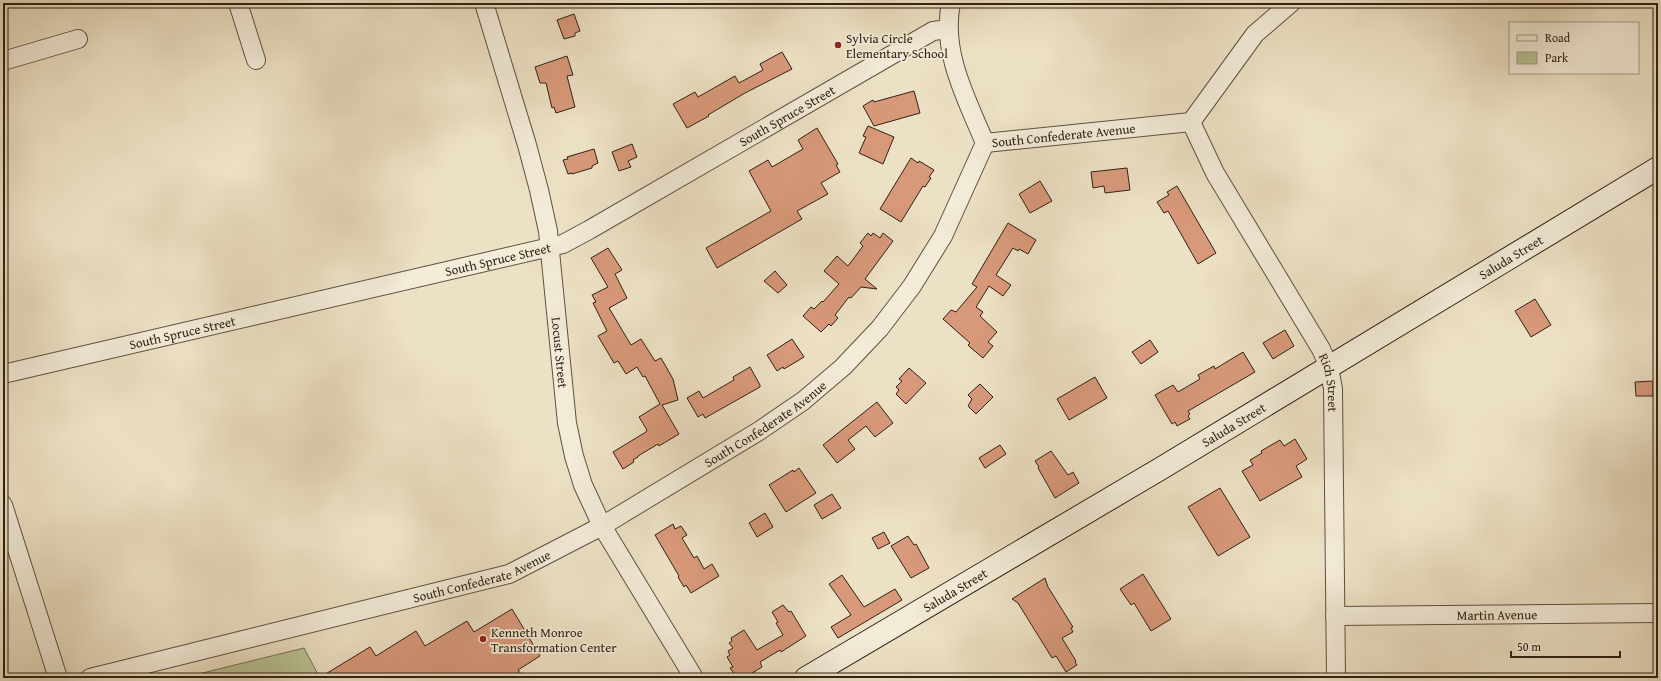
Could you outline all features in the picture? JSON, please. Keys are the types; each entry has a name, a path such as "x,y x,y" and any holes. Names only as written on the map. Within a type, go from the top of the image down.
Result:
{"main road":[{"name":"Saluda Street","path":"806,678 1328,367 1658,168"}],"street":[{"path":"238,3 256,60"},
{"name":"Locust Street","path":"484,3 539,190 548,231 567,423 574,456 584,485 602,526 694,678"},
{"path":"951,3 948,19 949,44 960,85 985,143"},
{"path":"1191,122 1255,34 1291,3"},
{"name":"South Spruce Street","path":"3,374 563,244 933,31 948,28"},
{"path":"3,61 78,39"},
{"name":"South Confederate Avenue","path":"90,678 510,574 602,526 759,431 803,401 843,367 880,328 912,286 943,236 985,143 1191,122"},
{"name":"Rich Street","path":"1191,122 1215,173 1322,349 1328,367 1333,389 1336,678"},
{"path":"3,504 58,678"},
{"name":"Martin Avenue","path":"1335,616 1658,613"}],"green space":[{"path":"304,648 320,678 182,678"}],"building":[{"path":"574,14 580,31 575,33 575,36 564,39 557,20"},
{"path":"782,52 792,69 745,93 687,128 673,104 695,92 698,97 735,76 739,83 763,70 760,64"},
{"path":"567,56 573,75 567,76 575,107 556,113 554,107 552,108 546,83 540,83 535,67"},
{"path":"914,91 920,113 874,126 863,106 873,100 874,102"},
{"path":"868,126 894,137 883,164 859,153 866,137 863,136"},
{"path":"817,128 838,164 836,165 840,172 821,183 828,194 797,211 802,219 717,268 706,248 771,211 749,171 768,160 772,167 803,149 798,140"},
{"path":"632,144 637,157 628,161 631,167 619,171 612,152"},
{"path":"594,149 598,163 592,166 592,168 568,174 563,160 568,159 567,157"},
{"path":"911,158 934,170 929,177 931,178 925,187 923,186 901,222 880,209"},
{"path":"1127,168 1130,190 1105,193 1104,186 1093,188 1091,172"},
{"path":"1040,181 1052,201 1030,213 1019,194"},
{"path":"1177,186 1216,253 1198,264 1168,211 1164,213 1157,202 1169,195 1167,192"},
{"path":"1008,223 1036,240 1028,254 1019,249 1018,251 1013,248 996,275 1011,285 1003,296 989,286 976,307 983,312 980,316 997,332 988,342 993,346 983,358 968,345 970,343 943,319 951,310 956,312 977,287 972,284"},
{"path":"868,233 871,236 873,233 880,238 883,233 893,241 865,279 877,289 861,287 851,298 849,297 835,315 838,318 831,326 829,324 821,332 803,316 811,307 814,309 822,301 823,302 839,284 824,271 837,256 848,266 863,246 860,243"},
{"path":"608,248 622,270 615,274 627,298 609,308 631,345 641,339 655,361 661,358 673,379 678,400 662,405 679,434 638,456 633,460 634,462 623,469 613,452 646,432 647,430 639,417 660,404 645,376 643,377 637,367 626,374 618,361 614,363 598,336 607,331 593,303 596,302 592,295 608,287 591,258"},
{"path":"775,271 787,285 778,293 764,281"},
{"path":"1535,299 1551,325 1531,337 1515,311"},
{"path":"1285,330 1294,346 1273,359 1263,343"},
{"path":"792,339 804,357 784,369 783,367 777,371 767,355"},
{"path":"1150,340 1158,352 1141,364 1132,352"},
{"path":"1243,352 1255,372 1188,411 1190,414 1188,416 1190,419 1177,426 1175,422 1172,424 1155,395 1173,385 1178,392 1200,379 1198,375 1214,366 1215,369"},
{"path":"750,367 760,387 705,418 703,414 698,417 687,398 699,391 703,398 734,380 733,377"},
{"path":"909,368 926,383 906,404 896,394 899,390 896,387 902,381 899,379"},
{"path":"1095,377 1107,398 1069,420 1057,399"},
{"path":"1653,381 1653,396 1636,396 1635,382"},
{"path":"980,384 993,397 976,414 968,406 972,399 968,395"},
{"path":"877,402 893,423 875,437 866,426 848,440 855,449 837,463 823,445"},
{"path":"1295,439 1307,459 1296,466 1302,477 1260,501 1242,471 1253,465 1250,460 1262,453 1261,451 1280,440 1284,446"},
{"path":"1000,445 1006,454 985,468 979,458"},
{"path":"1051,451 1068,475 1073,472 1079,483 1055,498 1035,461"},
{"path":"799,468 816,493 786,512 769,485 793,470 794,472"},
{"path":"1220,488 1250,537 1218,556 1188,507"},
{"path":"832,494 841,508 822,519 814,505"},
{"path":"765,513 773,527 757,537 749,523"},
{"path":"673,524 675,529 681,526 687,535 682,538 694,558 697,556 704,569 712,564 719,576 691,593 686,585 684,587 655,535"},
{"path":"884,532 890,543 878,549 872,538"},
{"path":"908,536 914,545 916,544 929,568 911,578 891,546"},
{"path":"1143,574 1171,619 1151,631 1134,603 1131,605 1120,589"},
{"path":"842,575 864,607 895,589 902,600 838,638 831,627 851,615 829,584"},
{"path":"1045,578 1048,587 1073,627 1071,628 1073,632 1062,638 1077,665 1066,672 1056,656 1052,658 1018,603 1012,599"},
{"path":"783,605 789,612 791,611 806,636 781,652 780,650 760,662 762,667 744,678 735,675 730,668 733,667 727,657 730,655 728,651 733,648 729,643 732,641 731,638 744,630 757,650 783,635 772,612"},
{"name":"Kenneth Monroe Transformation Center","path":"512,609 540,656 518,670 521,674 514,678 319,678 370,647 376,656 416,631 425,646 467,621 474,632"}],"place":[{"name":"Sylvia Circle Elementary School","path":"838,45"},
{"name":"Kenneth Monroe Transformation Center","path":"483,639"}]}
